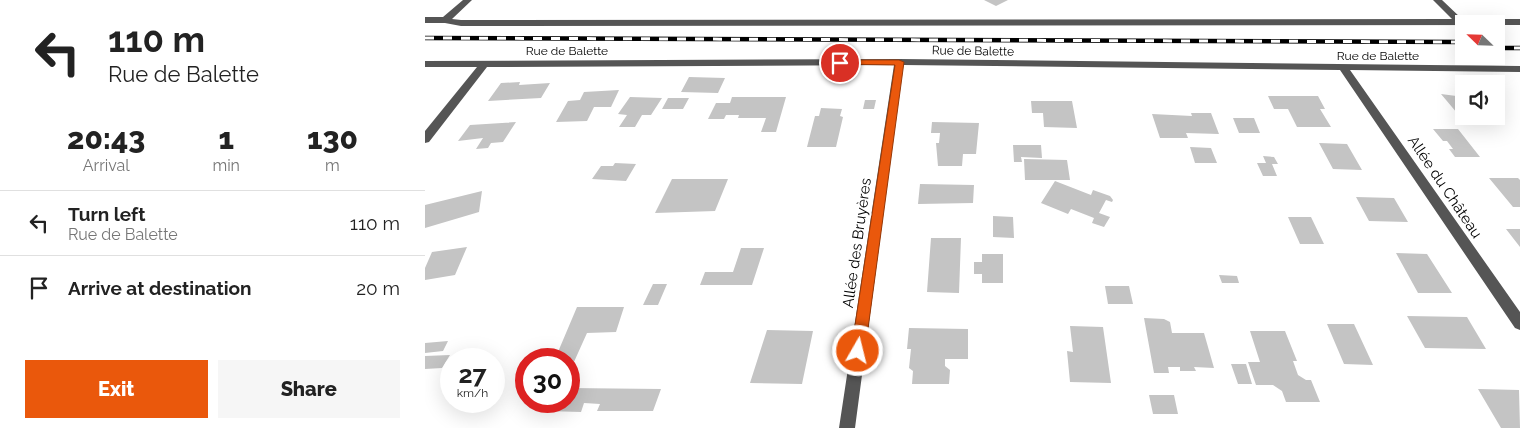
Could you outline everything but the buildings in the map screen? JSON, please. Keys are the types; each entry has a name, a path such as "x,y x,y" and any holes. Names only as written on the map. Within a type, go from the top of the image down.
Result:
{"street":[{"path":"445,20 468,0"},
{"path":"1437,0 1455,17"},
{"path":"425,20 445,20 461,23 1455,21"},
{"path":"1505,22 1520,22"},
{"name":"Rue de Balette","path":"425,64 899,62 1520,69"},
{"name":"Allée des Bruyères","path":"847,428 899,62"},
{"path":"425,139 484,64"},
{"name":"Allée du Château","path":"1344,68 1520,324"}],"railway":[{"path":"425,38 1455,42"},
{"path":"1505,48 1520,48"}],"route":[{"path":"840,63 899,62 858,351"}]}
